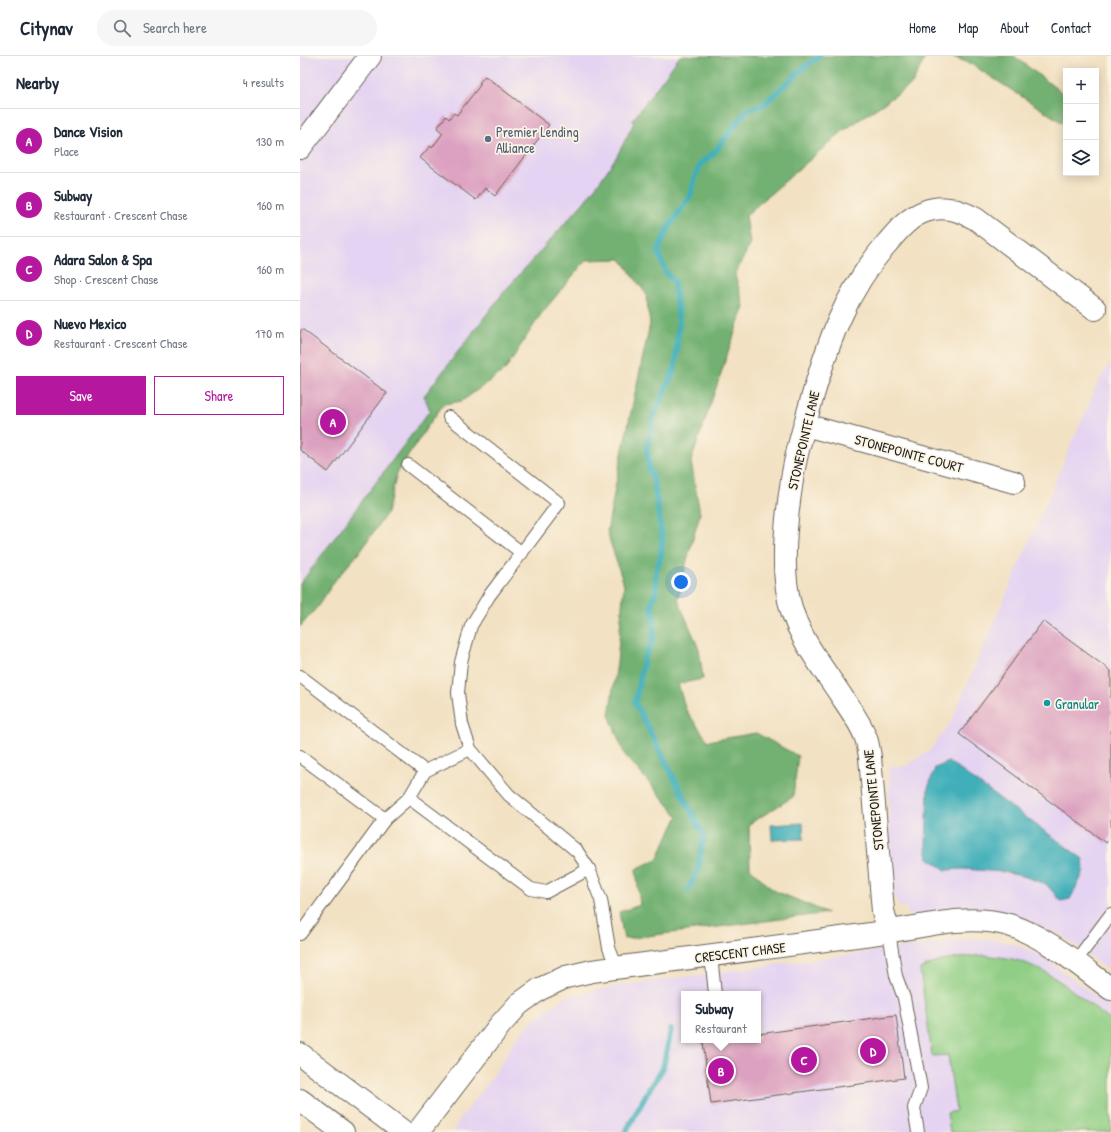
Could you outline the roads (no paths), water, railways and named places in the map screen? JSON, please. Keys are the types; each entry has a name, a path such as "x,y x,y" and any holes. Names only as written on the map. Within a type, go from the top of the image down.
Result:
{"street":[{"path":"300,148 370,56"},
{"name":"STONEPOINTE LANE","path":"889,932 883,911 870,757 866,738 856,719 808,645 793,616 787,589 785,562 791,485 805,424 821,365 838,319 856,284 903,224 910,218 926,210 944,208 961,211 976,219 1094,309"},
{"name":"STONEPOINTE COURT","path":"805,424 1014,482"},
{"name":"CRESCENT CHASE","path":"418,1132 500,1025 519,1004 540,989 566,977 592,971 889,932 952,921 984,921 1009,925 1034,935 1075,962 1111,989"},
{"path":"300,1054 404,1132"},
{"path":"300,1100 343,1132"}],"lane":[{"path":"449,417 560,503 488,596 471,626 461,662 458,692 462,724 470,749 509,795 577,851 589,869 601,900 609,948 617,968"},
{"path":"408,465 522,553"},
{"path":"300,676 425,771"},
{"path":"300,934 385,819 409,798 425,771 470,749"},
{"path":"300,756 385,819"},
{"path":"409,798 531,889 546,892 589,869"},
{"path":"1075,962 1111,914"},
{"path":"889,932 896,976 904,998 921,1088 914,1108 918,1132"},
{"path":"711,955 715,991"}],"water":[{"path":"949,762 1083,859 1084,872 1070,899 1061,901 1046,884 1026,877 1004,872 963,869 946,870 928,858 926,847 928,788 935,768"},
{"path":"803,823 804,839 772,840 771,825"}],"waterway":[{"path":"688,890 698,869 704,836 635,703 645,655 653,641 654,621 651,605 656,591 656,571 661,557 662,537 654,482 649,469 647,445 652,431 653,417 675,368 679,321 674,282 666,273 658,252 668,228 691,195 695,177 701,163 713,154 747,110 763,105 807,65 820,56"},
{"path":"626,1132 648,1091 663,1068 671,1030"}],"place":[{"name":"Premier Lending Alliance","path":"488,139"},
{"name":"Dance Vision","path":"333,422"},
{"name":"Granular","path":"1047,703"},
{"name":"Nuevo Mexico","path":"873,1051"},
{"name":"Adara Salon & Spa","path":"804,1060"},
{"name":"Subway","path":"721,1071"}]}
